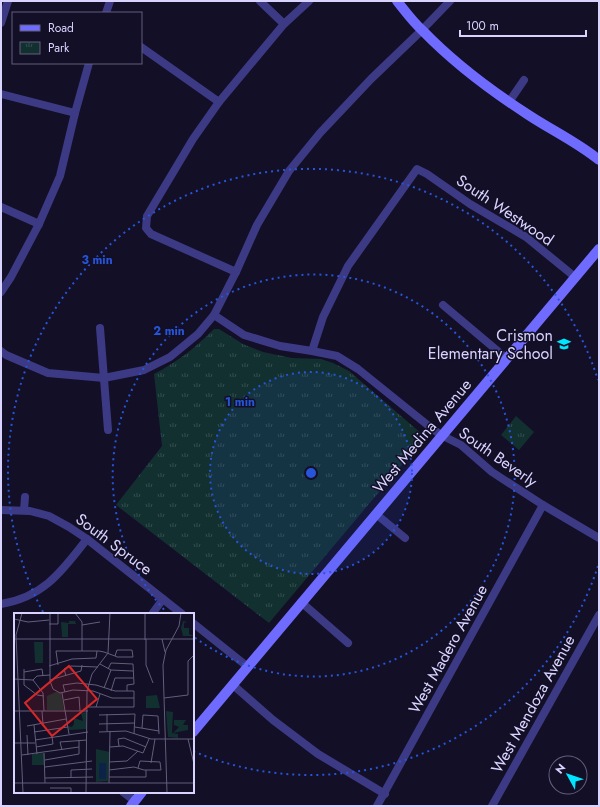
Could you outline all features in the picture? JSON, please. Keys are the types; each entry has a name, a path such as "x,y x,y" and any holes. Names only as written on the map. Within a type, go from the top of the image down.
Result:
{"street":[{"path":"1,23 8,1"},
{"path":"106,12 110,1"},
{"path":"260,1 284,24"},
{"path":"236,272 151,234 146,228 147,216 193,139 219,102 284,24 309,1"},
{"path":"397,1 422,30 456,62 488,88 527,114 574,142 599,160"},
{"path":"1,351 6,355 48,373 104,378 144,370 170,357 198,334 214,315 236,272 257,225 289,171 320,133 360,90 450,1"},
{"path":"142,48 219,102"},
{"path":"1,292 12,277 39,224 60,176 89,64"},
{"path":"509,102 524,80"},
{"path":"1,94 75,113"},
{"name":"South Westwood","path":"312,351 323,317 348,266 417,169 427,174 470,204 526,237 575,277"},
{"path":"1,207 39,224"},
{"name":"West Medina Avenue","path":"194,731 599,249"},
{"path":"442,305 506,358"},
{"name":"South Beverly","path":"214,315 244,335 280,346 337,356 358,368 442,435 461,445 492,472 543,505 599,538"},
{"path":"100,328 108,430"},
{"path":"24,510 25,496"},
{"name":"West Madero Avenue","path":"377,806 385,794 543,505"},
{"name":"South Spruce","path":"1,510 30,510 49,516 87,539 181,613"},
{"name":"West Medina Avenue","path":"376,514 405,538"},
{"path":"1,604 14,602 35,594 53,579 87,539"},
{"path":"153,613 163,599"},
{"path":"301,602 348,642"},
{"name":"West Mendoza Avenue","path":"492,806 599,615"},
{"path":"194,624 248,667"},
{"path":"233,685 273,720 318,754 385,794"},
{"path":"124,793 133,804 141,793"}],"green space":[{"path":"214,329 219,329 243,344 263,352 292,358 321,359 349,371 423,435 421,442 269,623 116,505 162,446 154,374 186,354"},
{"path":"516,416 534,432 519,450 501,435"}],"place":[{"name":"Crismon Elementary School","path":"564,344"}]}
